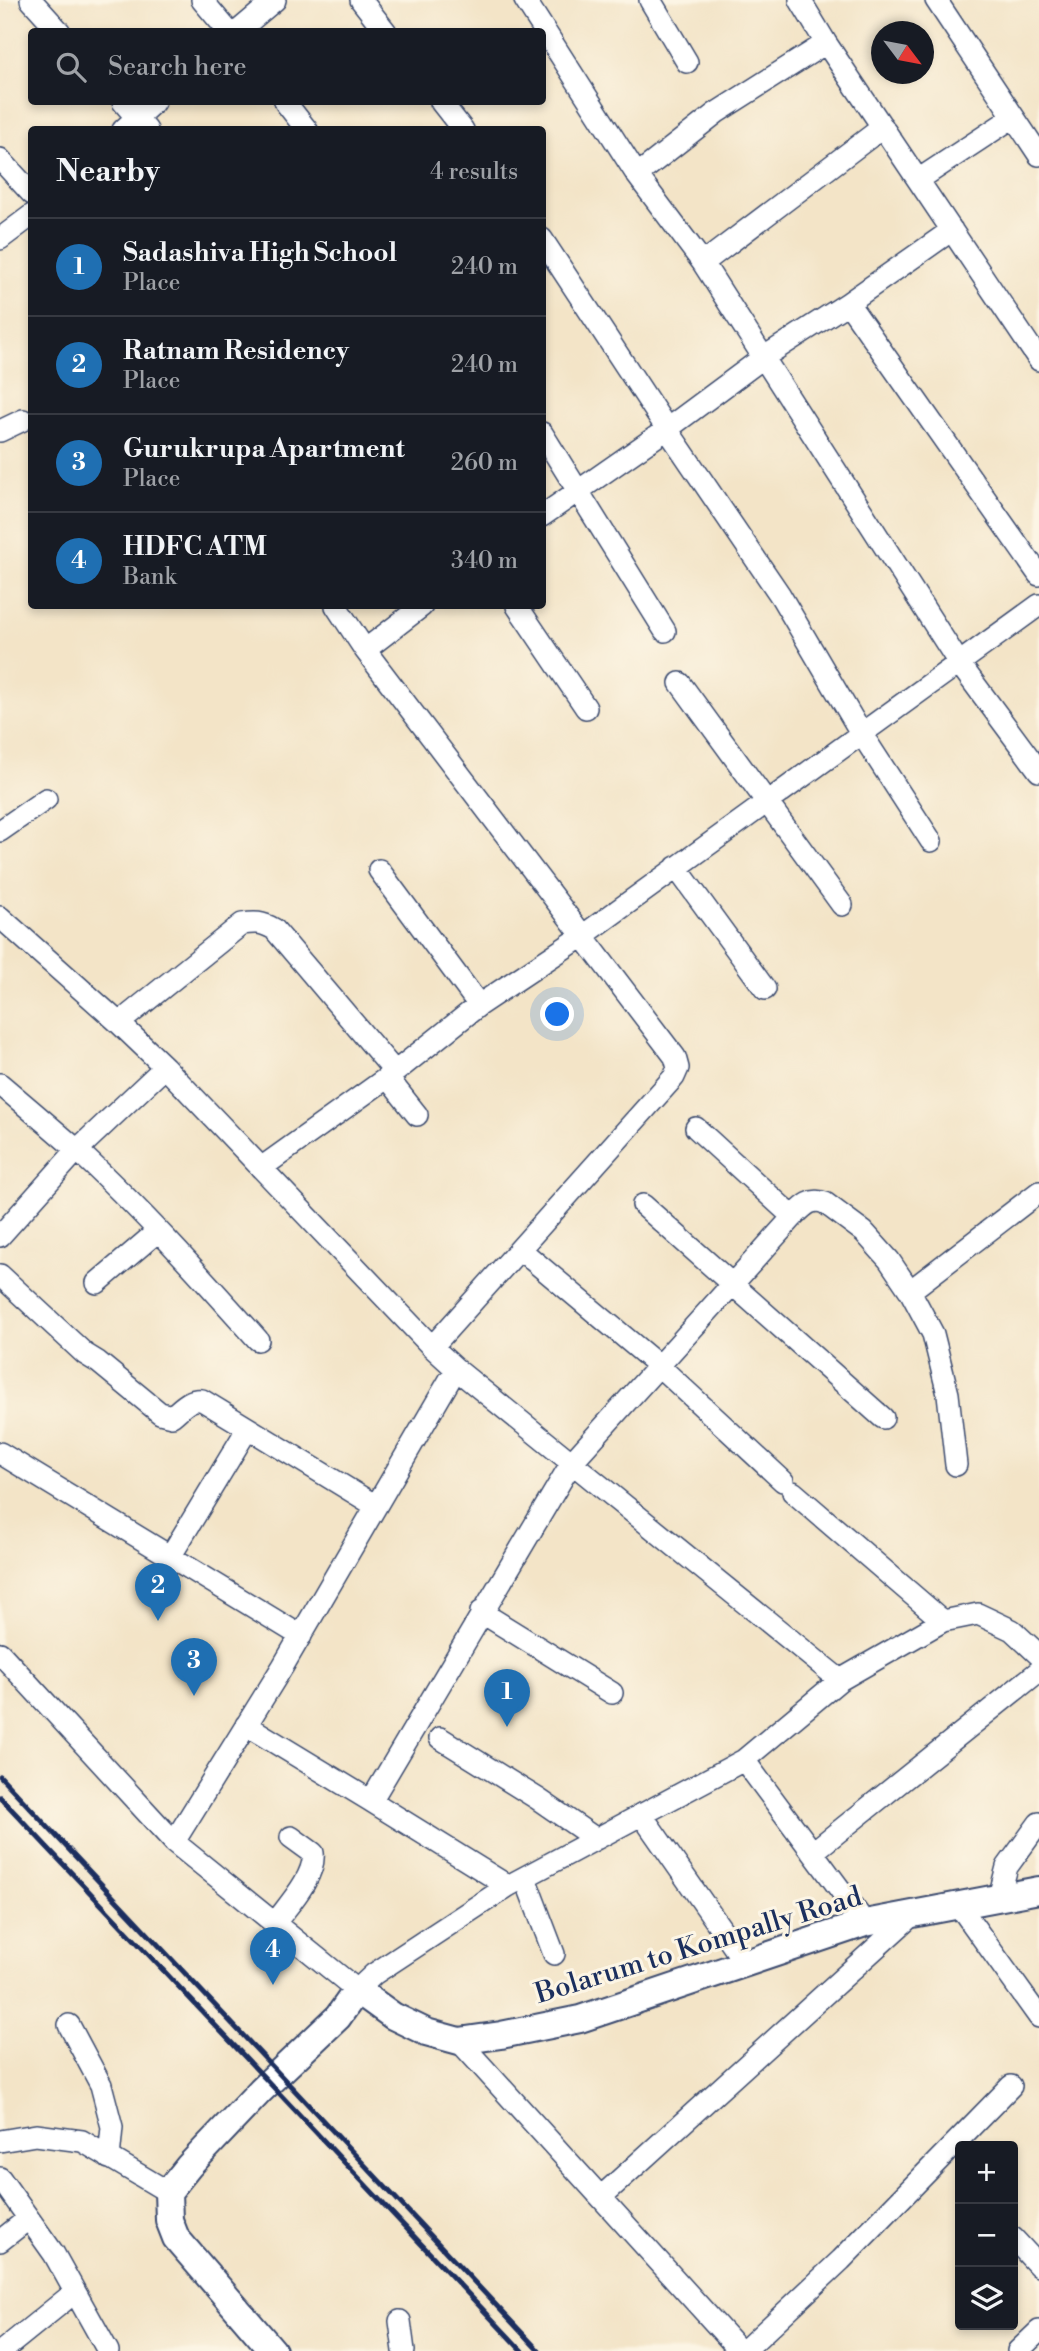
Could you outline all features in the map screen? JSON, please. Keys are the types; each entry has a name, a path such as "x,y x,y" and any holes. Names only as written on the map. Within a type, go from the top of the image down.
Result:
{"main road":[{"name":"Bolarum to Kompally Road","path":"357,1990 393,2016 426,2032 459,2041 580,2019 865,1923 1039,1890"},
{"path":"273,2351 176,2238 169,2220 168,2192 261,2090 338,2017 357,1990"}],"street":[{"path":"31,0 56,28"},
{"path":"202,0 226,28"},
{"path":"242,28 275,0"},
{"path":"361,0 383,28"},
{"path":"525,0 543,28"},
{"path":"650,0 687,62"},
{"path":"800,0 826,43 1039,360"},
{"path":"937,1 1039,155"},
{"path":"546,33 636,176 703,263 958,663 1039,771"},
{"path":"636,176 716,113 826,43"},
{"path":"132,119 150,105"},
{"path":"287,105 304,126"},
{"path":"443,105 460,126"},
{"path":"918,180 1012,118"},
{"path":"703,263 883,127"},
{"path":"0,159 28,190"},
{"path":"0,239 28,218"},
{"path":"546,513 764,357 848,303 952,230"},
{"path":"546,245 780,595 861,733 931,841"},
{"path":"848,303 1039,575"},
{"path":"0,431 23,419"},
{"path":"546,439 665,631"},
{"path":"261,1168 391,1074 479,1005 581,937 1039,605"},
{"path":"338,609 365,650 675,1058 678,1068 674,1077 432,1347"},
{"path":"365,650 418,609"},
{"path":"519,609 586,708"},
{"path":"680,683 842,905"},
{"path":"0,831 46,799"},
{"path":"676,867 765,989"},
{"path":"379,870 479,1005"},
{"path":"0,917 119,1023 165,1068 456,1369 841,1680"},
{"path":"119,1023 242,924 264,923 274,929 391,1074 417,1115"},
{"path":"0,1236 77,1150 165,1068"},
{"path":"1,1087 77,1150 159,1231 258,1340"},
{"path":"696,1128 793,1217"},
{"path":"910,1290 1039,1192"},
{"path":"371,1801 572,1462 793,1217 812,1201 825,1203 864,1232 889,1260 910,1290 933,1334 948,1394 956,1465"},
{"path":"643,1205 883,1419"},
{"path":"97,1283 159,1231"},
{"path":"529,1257 659,1366 788,1486 943,1621"},
{"path":"0,1275 85,1354 160,1413 172,1416 196,1399 202,1400 376,1506"},
{"path":"174,1842 301,1636 456,1369"},
{"path":"170,1557 248,1428"},
{"path":"0,1452 301,1636"},
{"path":"481,1612 612,1693"},
{"path":"0,1653 174,1842 357,1990 374,1974 517,1882 744,1760 841,1680 943,1621 978,1614 1012,1630 1039,1655"},
{"path":"813,1853 1039,1671"},
{"path":"246,1725 371,1801 517,1882 554,1954"},
{"path":"440,1738 596,1839"},
{"path":"744,1760 865,1923"},
{"path":"641,1814 745,1963"},
{"path":"999,1897 1007,1867 1039,1823"},
{"path":"275,1923 311,1872 314,1861 313,1853 291,1837"},
{"path":"958,1904 1039,2017"},
{"path":"601,2197 911,1916"},
{"path":"69,2025 101,2085 112,2127 109,2158"},
{"path":"459,2041 742,2351 841,2260 1011,2086"},
{"path":"0,2141 36,2135 82,2141 168,2192"},
{"path":"0,2178 54,2254 108,2351"},
{"path":"0,2241 28,2220"},
{"path":"1018,2243 1039,2266"},
{"path":"2,2351 75,2292"},
{"path":"400,2321 404,2351"},
{"path":"1018,2351 1039,2331"}],"railway":[{"path":"0,1776 539,2351"},
{"path":"0,1797 522,2351"}],"place":[{"name":"Ratnam Residency","path":"158,1621"},
{"name":"Gurukrupa Apartment","path":"194,1696"},
{"name":"Sadashiva High School","path":"507,1727"},
{"name":"HDFC ATM","path":"273,1985"}]}
